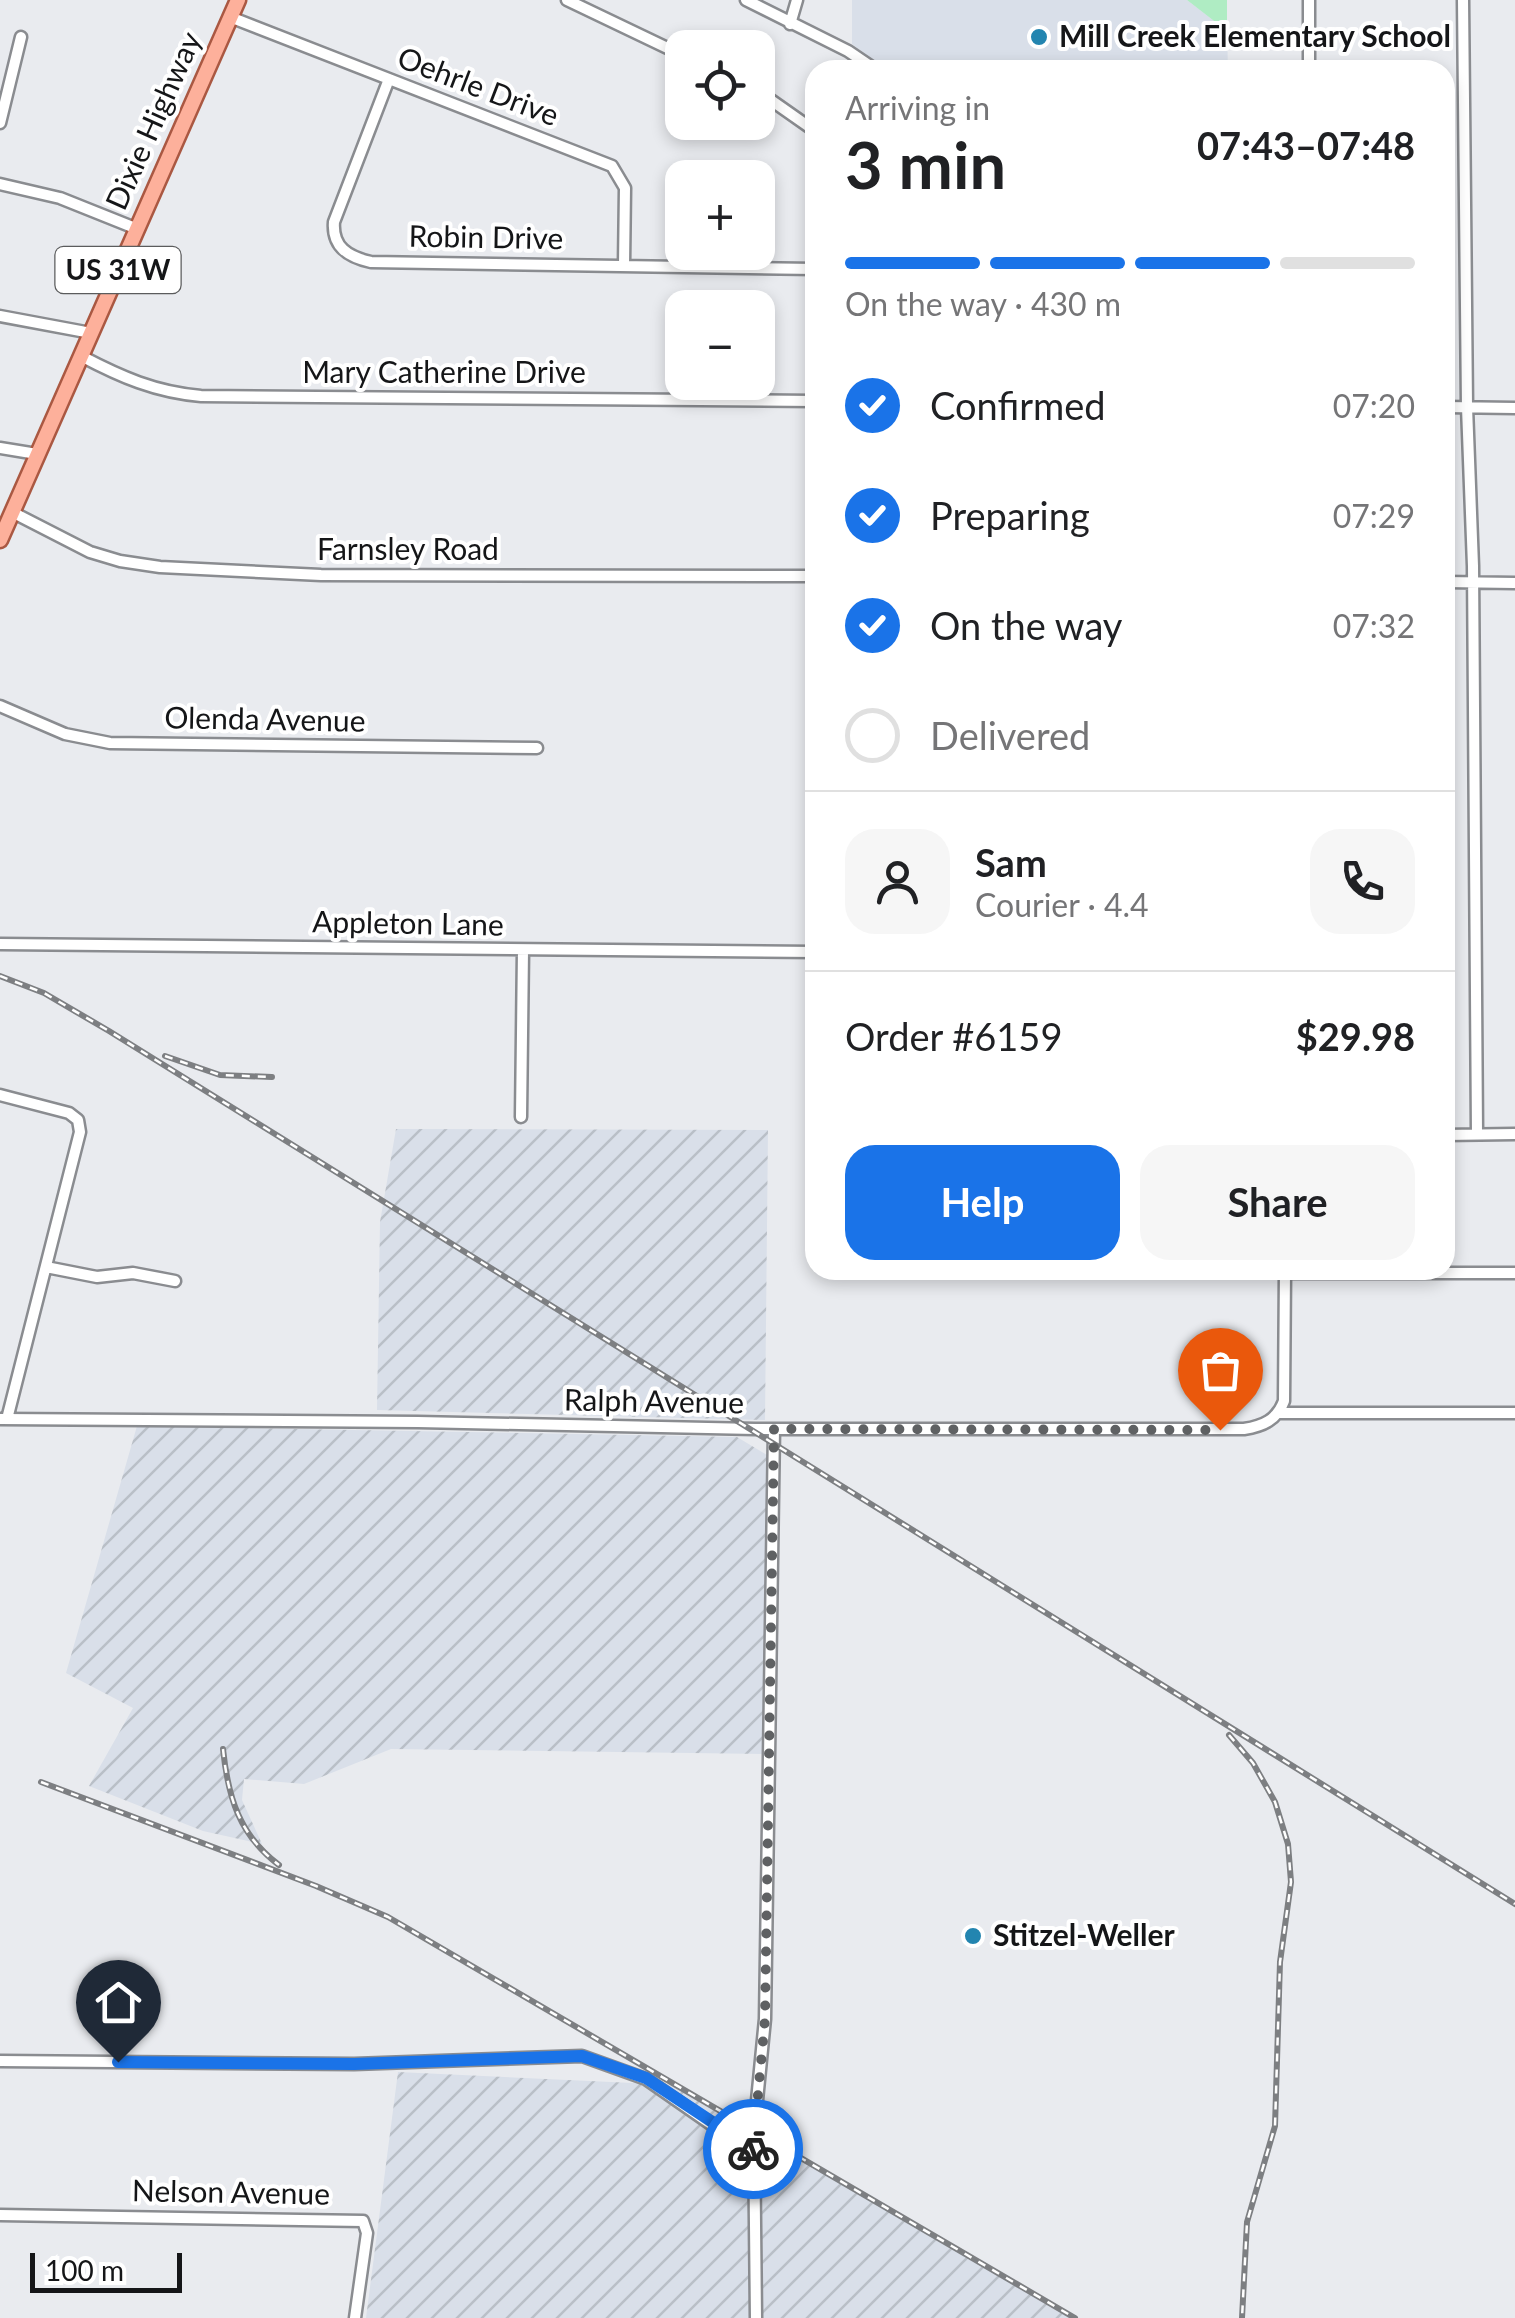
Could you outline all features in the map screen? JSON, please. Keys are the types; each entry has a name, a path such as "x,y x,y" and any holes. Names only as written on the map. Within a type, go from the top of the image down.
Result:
{"main road":[{"name":"Dixie Highway","path":"0,540 238,0"}],"street":[{"path":"567,0 665,47"},
{"path":"746,0 861,60"},
{"path":"790,24 798,0"},
{"path":"1308,0 1309,60"},
{"path":"1463,0 1466,407 1474,582 1477,1134"},
{"name":"Oehrle Drive","path":"230,16 612,166 625,188 624,265"},
{"path":"0,124 21,37"},
{"name":"Robin Drive","path":"389,79 334,222 334,237 345,252 371,262 805,269"},
{"path":"775,103 805,124"},
{"path":"0,184 60,198 136,228"},
{"path":"0,316 91,333"},
{"name":"Mary Catherine Drive","path":"81,356 131,382 164,392 201,396 805,401"},
{"path":"1455,407 1515,408"},
{"path":"0,448 37,454"},
{"name":"Farnsley Road","path":"12,512 90,552 120,562 160,567 321,576 805,576"},
{"path":"1455,582 1515,583"},
{"name":"Olenda Avenue","path":"0,706 65,734 110,743 537,748"},
{"name":"Appleton Lane","path":"0,944 805,952"},
{"path":"521,1117 523,950"},
{"path":"0,1096 69,1113 80,1123 78,1145 3,1419"},
{"path":"1455,1134 1515,1134"},
{"path":"46,1267 97,1277 133,1273 175,1281"},
{"path":"1455,1272 1515,1273"},
{"path":"1285,1280 1284,1391 1280,1412 1515,1413"},
{"name":"Ralph Avenue","path":"3,1419 774,1429 1244,1429 1258,1427 1280,1412"},
{"path":"756,2318 755,2107 765,2019 774,1429"},
{"path":"0,2061 354,2064 582,2056 646,2078 705,2121 755,2150"},
{"name":"Nelson Avenue","path":"0,2215 362,2221 367,2233 355,2318"}],"shaded area":[{"name":"Mill Creek Elementary School","path":"852,0 1187,0 1227,31 1228,60 873,60 852,44"},
{"path":"396,1129 768,1130 765,1420 377,1410 380,1222"},
{"path":"137,1426 737,1437 767,1455 765,1754 391,1749 304,1784 244,1779 242,1800 262,1844 203,1831 89,1786 133,1708 66,1673"},
{"path":"398,2072 676,2085 1075,2318 366,2318"}],"green space":[{"path":"1187,0 1227,0 1227,31"}],"railway":[{"path":"0,976 44,993 109,1031 1515,1904"},
{"path":"165,1056 220,1075 272,1077"},
{"path":"1229,1735 1253,1763 1275,1802 1288,1844 1291,1882 1280,1962 1275,2126 1247,2222 1242,2318"},
{"path":"223,1749 238,1814 254,1841 279,1865"},
{"path":"41,1782 388,1917 1075,2318"}],"way so far":[{"path":"753,2149 765,2019 774,1429 1220,1430"}],"place":[{"name":"Mill Creek Elementary School","path":"1039,37"},
{"name":"Stitzel-Weller","path":"973,1936"}],"route":[{"path":"118,2062 354,2064 582,2056 646,2078 705,2121 753,2149"}]}
